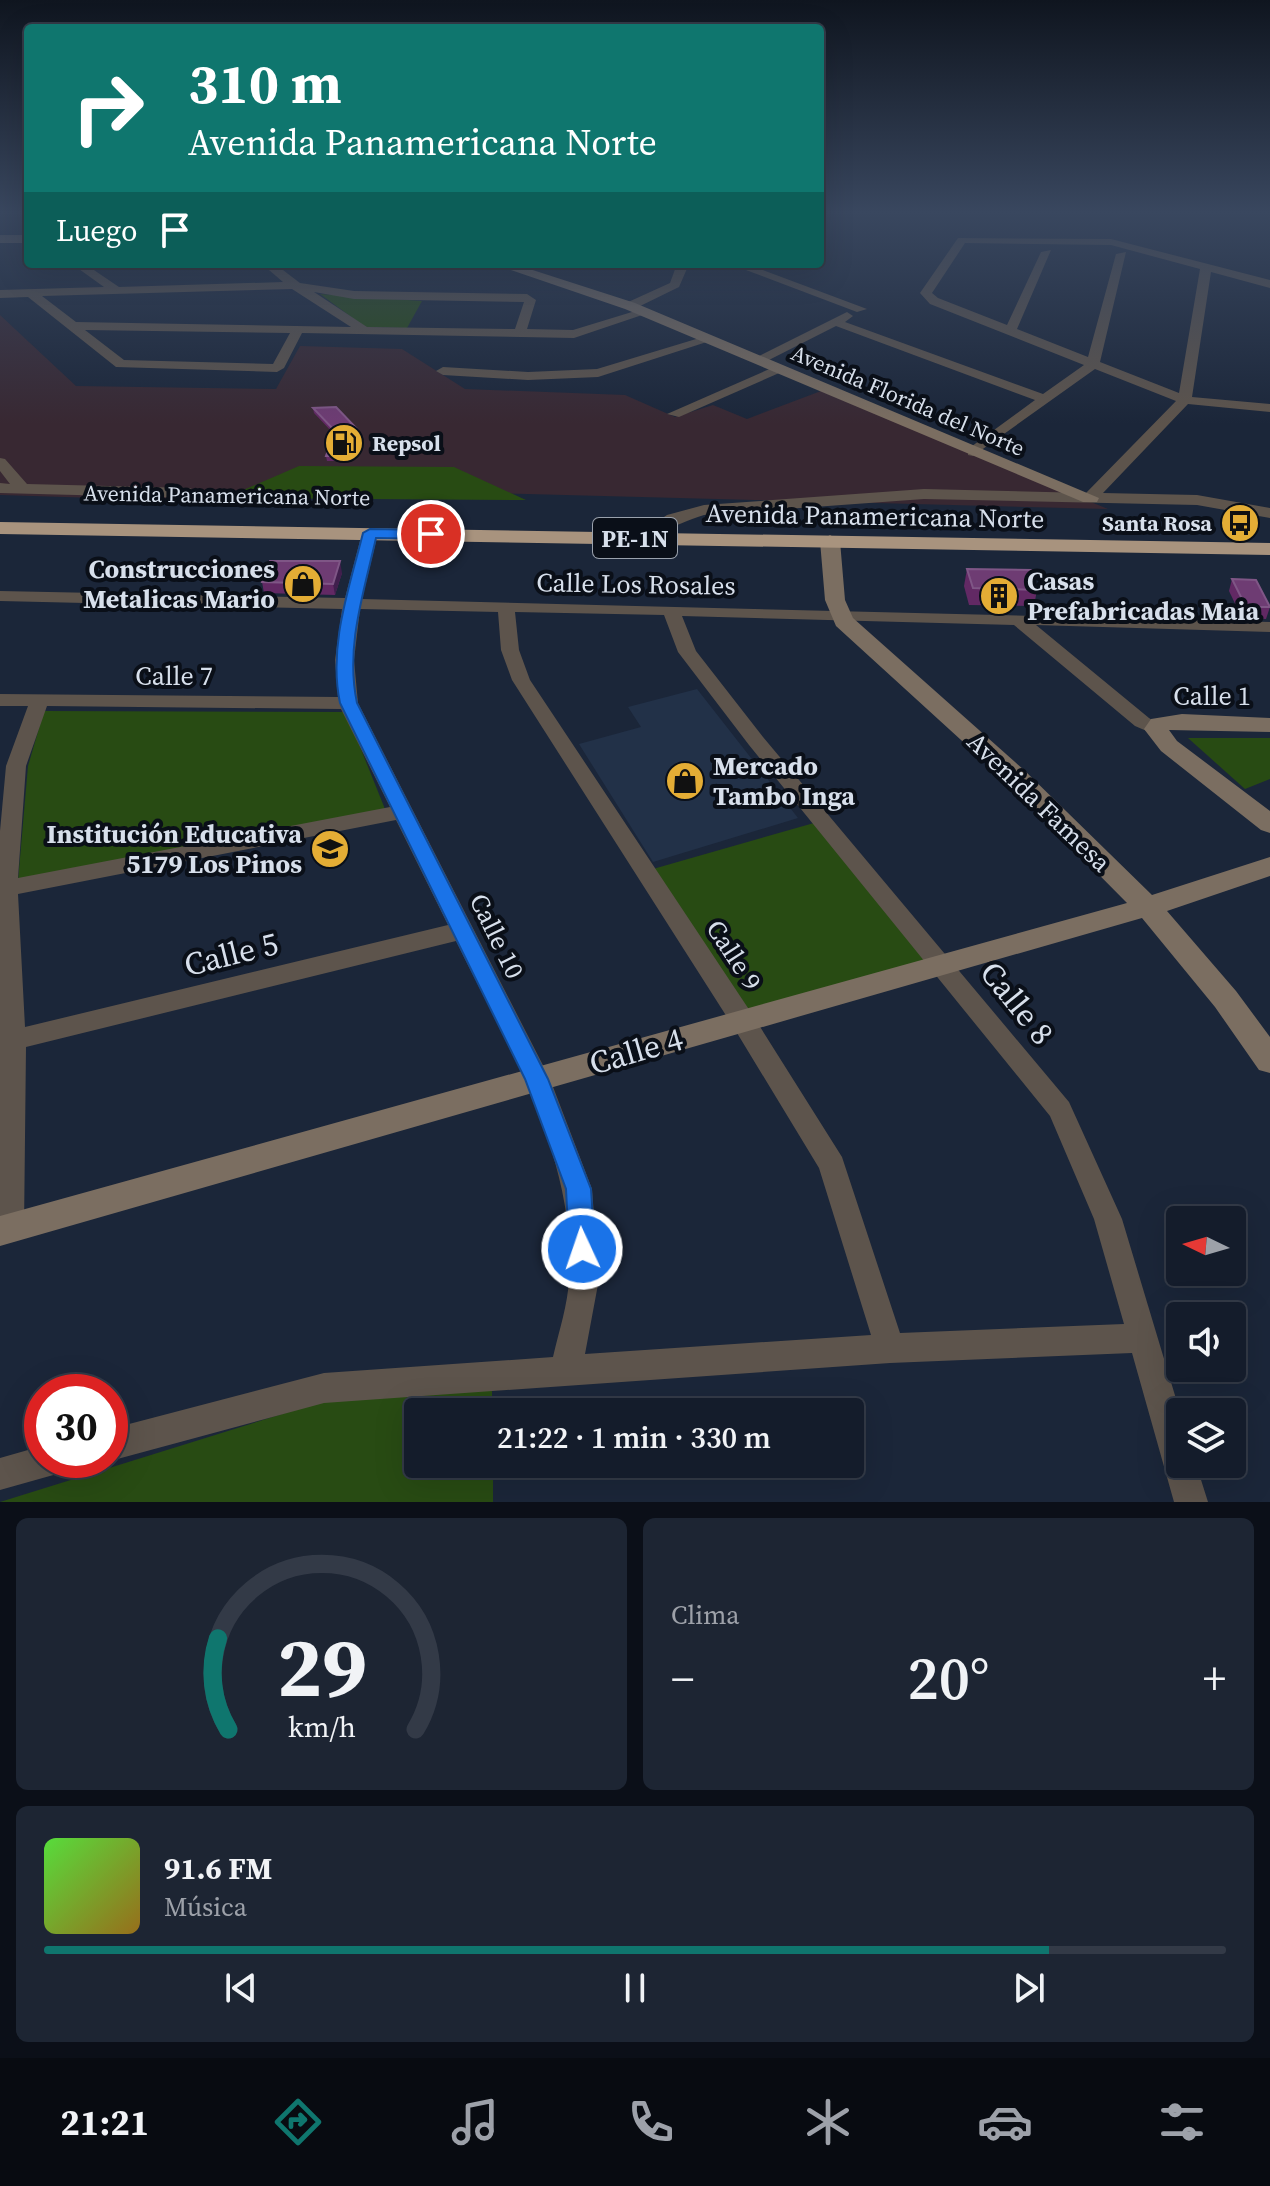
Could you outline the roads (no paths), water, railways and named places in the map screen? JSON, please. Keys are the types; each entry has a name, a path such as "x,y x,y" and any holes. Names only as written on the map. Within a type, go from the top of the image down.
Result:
{"highway":[{"name":"Avenida Panamericana Norte","path":"0,516 661,526 1270,546"},
{"name":"Avenida Panamericana Norte","path":"0,528 1270,546"}],"street":[{"path":"106,283 117,291"},
{"name":"Avenida Florida del Norte","path":"559,283 645,312 973,452 1090,498"},
{"path":"630,306 676,283"},
{"path":"758,360 861,309 789,283"},
{"path":"931,283 927,289 928,296 1185,400 1270,408"},
{"path":"1011,329 1032,283"},
{"path":"973,452 1093,364 1114,283"},
{"path":"1090,498 1185,400 1204,283"},
{"path":"292,285 314,295 365,331"},
{"path":"0,294 292,285 354,295 529,299 520,333"},
{"path":"33,295 121,364 277,368 298,330"},
{"path":"75,326 584,332 645,312"},
{"path":"835,322 1044,399"},
{"path":"443,371 528,376 598,373 710,339"},
{"path":"674,414 779,370"},
{"path":"0,462 22,488"},
{"path":"0,488 190,493"},
{"path":"661,526 673,518 704,510 924,494 1197,500 1270,513"},
{"name":"Calle 10","path":"370,533 353,603 343,677 348,703 537,1079 578,1189 584,1279 566,1371"},
{"path":"830,541 831,575 840,614"},
{"name":"Calle Los Rosales","path":"0,596 840,614 1270,627"},
{"name":"Calle 9","path":"506,607 510,650 521,680 743,1021 832,1165 890,1348"},
{"name":"Calle 8","path":"671,611 687,652 756,741 1060,1110 1108,1219 1191,1502"},
{"name":"Avenida Famesa","path":"840,614 1097,855 1147,907 1270,1061"},
{"path":"1018,619 1142,722 1156,729 1169,746 1270,824"},
{"name":"Calle 7","path":"0,700 348,703"},
{"path":"5,1229 13,1040 6,888 16,766 39,701"},
{"name":"Calle 1","path":"1156,729 1159,724 1182,721 1270,725"},
{"path":"6,888 404,811"},
{"name":"Calle 4","path":"5,1229 1147,907 1270,866"},
{"name":"Calle 5","path":"13,1040 464,930"},
{"path":"128,1440 324,1388 890,1348 1142,1338"},
{"path":"0,1474 24,1468"}],"place":[{"name":"Repsol","path":"344,443"},
{"name":"Santa Rosa","path":"1240,523"},
{"name":"Construcciones Metalicas Mario","path":"303,584"},
{"name":"Casas Prefabricadas Maia","path":"999,596"},
{"name":"Mercado Tambo Inga","path":"685,781"},
{"name":"Institución Educativa 5179 Los Pinos","path":"330,849"}]}
